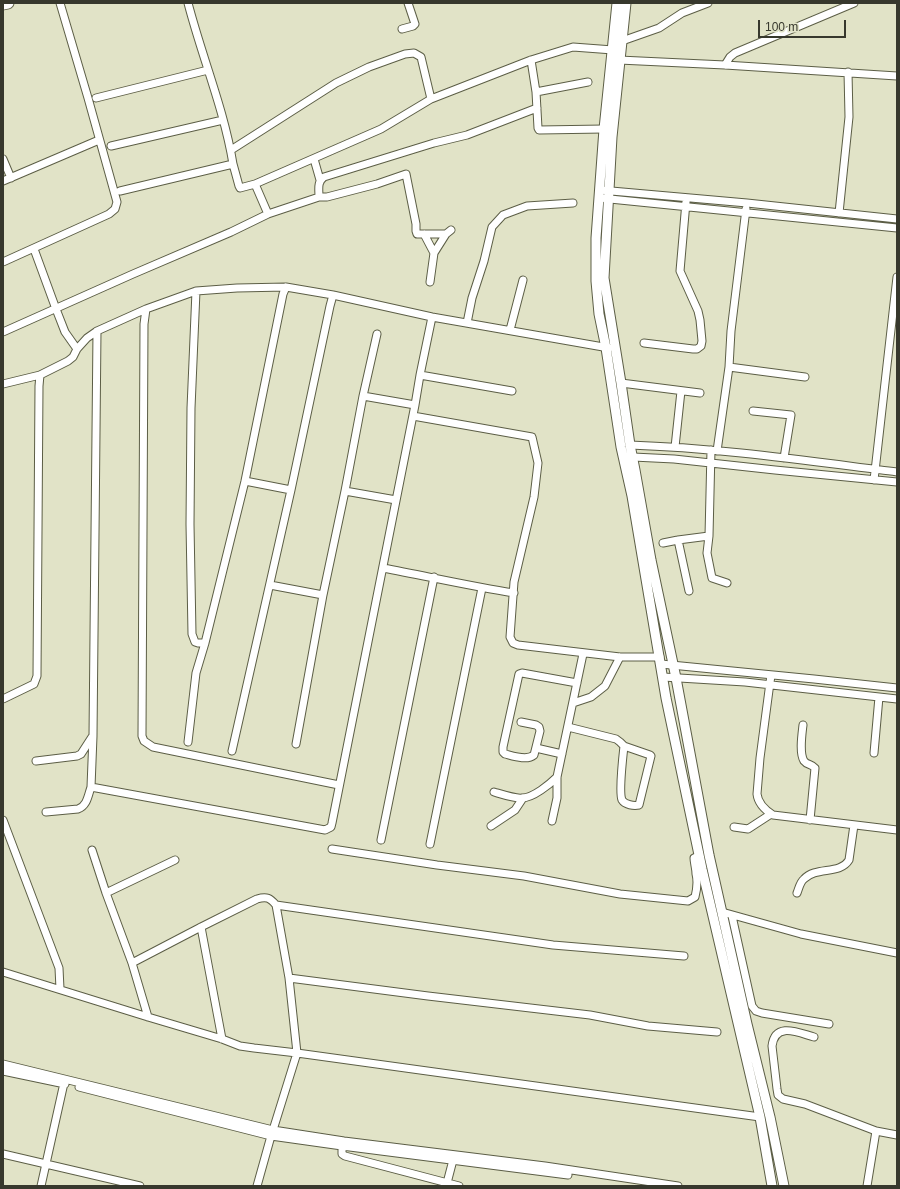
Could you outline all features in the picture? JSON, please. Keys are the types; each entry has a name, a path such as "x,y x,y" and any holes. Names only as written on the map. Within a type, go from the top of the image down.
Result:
{"main road":[{"path":"3,4 8,3"},
{"path":"604,194 604,129 617,3"},
{"path":"626,3 604,194 596,238 596,280 600,314 621,383 632,457 651,560 674,665 708,848 770,1117 784,1186"},
{"path":"611,348 621,447 632,496 663,677 699,856 760,1117 772,1186"}],"street":[{"path":"3,262 110,214 115,209 117,202 60,3"},
{"path":"188,3 195,31 223,120 240,188 255,184 381,129 431,99 531,60 573,47 613,50"},
{"path":"402,29 415,24 408,3"},
{"path":"622,41 659,28 682,14 708,3"},
{"path":"725,64 735,53 854,3"},
{"path":"231,150 336,83 369,67 405,54 414,53 421,57 431,99"},
{"path":"531,60 536,92 538,128 540,130 604,129"},
{"path":"619,60 725,64 897,76"},
{"path":"96,98 208,70"},
{"path":"839,213 850,117 848,72"},
{"path":"536,92 588,82"},
{"path":"320,180 324,177 467,135 537,108"},
{"path":"111,146 223,120"},
{"path":"3,181 99,140"},
{"path":"3,159 10,178"},
{"path":"314,159 320,180 318,185 319,198"},
{"path":"120,192 233,164"},
{"path":"3,332 231,232 268,214 319,198 377,184 406,174 417,234 448,232 434,253 430,282"},
{"path":"255,184 268,214"},
{"path":"604,194 747,203 897,219"},
{"path":"604,194 686,207 897,228"},
{"path":"644,343 693,349 700,346 702,341 698,311 680,271 686,198"},
{"path":"467,323 472,298 484,261 492,227 503,215 527,206 573,203"},
{"path":"727,583 712,578 707,554 710,462 714,450 729,367 731,331 747,203"},
{"path":"424,234 434,253"},
{"path":"34,248 65,332 77,349"},
{"path":"874,480 897,277"},
{"path":"510,330 523,280"},
{"path":"3,384 40,375 68,361 73,357 77,349 87,338 97,331 146,309 196,291 253,287 286,287 333,295 432,317 611,348"},
{"path":"188,742 199,659 205,644 245,481 283,294 286,287"},
{"path":"196,291 191,416 190,524 192,634 195,642 205,644"},
{"path":"232,751 270,585 333,295"},
{"path":"146,309 144,332 142,704 142,736 144,741 152,747 339,785"},
{"path":"91,787 325,830 331,827 432,317"},
{"path":"46,812 78,810 82,808 85,805 91,787 97,331"},
{"path":"296,744 323,595 377,334"},
{"path":"729,367 804,377"},
{"path":"3,699 34,684 37,676 40,375"},
{"path":"420,375 512,391"},
{"path":"621,383 700,393"},
{"path":"675,447 681,391"},
{"path":"363,396 415,405"},
{"path":"753,411 791,415 784,458"},
{"path":"413,416 532,437 538,463 534,497 514,582 510,637 513,643 518,645 584,654 660,661 674,665 897,688"},
{"path":"630,445 714,450 897,472"},
{"path":"632,457 659,457 897,482"},
{"path":"245,481 291,490"},
{"path":"345,491 396,500"},
{"path":"663,543 708,536"},
{"path":"678,540 689,591"},
{"path":"382,568 514,593"},
{"path":"381,840 434,577"},
{"path":"270,585 323,595"},
{"path":"430,844 482,588"},
{"path":"552,821 557,798 557,777 584,654"},
{"path":"573,702 591,697 605,686 620,657"},
{"path":"521,722 539,727 536,748 534,755 531,758 505,754 503,752 519,674 522,673 577,683"},
{"path":"771,675 761,753 758,794 760,804 771,814 897,830"},
{"path":"663,677 770,684 897,699"},
{"path":"874,753 879,697"},
{"path":"803,725 801,743 804,759 815,768 810,820"},
{"path":"568,727 616,739 624,746 648,753 651,756 639,805 630,805 622,799 621,784 624,746"},
{"path":"36,761 77,756 81,754 92,736"},
{"path":"536,748 562,754"},
{"path":"494,792 523,798 535,794 548,786 557,777"},
{"path":"491,826 515,810 523,798"},
{"path":"734,827 748,829 771,814"},
{"path":"3,820 58,968 60,989"},
{"path":"797,893 804,878 819,871 841,868 849,860 854,825"},
{"path":"332,849 436,865 524,876 620,894 688,901 695,897 697,890 694,858 699,856"},
{"path":"92,850 132,963 148,1018"},
{"path":"106,893 175,860"},
{"path":"132,963 201,927 262,898 271,899 276,905 290,978 297,1053 257,1186"},
{"path":"276,905 554,945 684,956"},
{"path":"722,912 801,934 897,954"},
{"path":"732,916 752,1006 756,1011 829,1024"},
{"path":"201,927 222,1039"},
{"path":"3,972 247,1048 297,1053 760,1117"},
{"path":"290,978 590,1015 648,1026 717,1032"},
{"path":"814,1037 796,1032 782,1031 776,1035 772,1046 778,1095 783,1099 805,1104 876,1131 897,1135"},
{"path":"3,1064 272,1133 545,1166 678,1186"},
{"path":"3,1071 272,1133 342,1146 650,1186"},
{"path":"41,1186 64,1084"},
{"path":"867,1186 876,1131"},
{"path":"342,1146 342,1154 345,1156 459,1186"},
{"path":"3,1154 140,1186"},
{"path":"447,1183 453,1160"}]}
